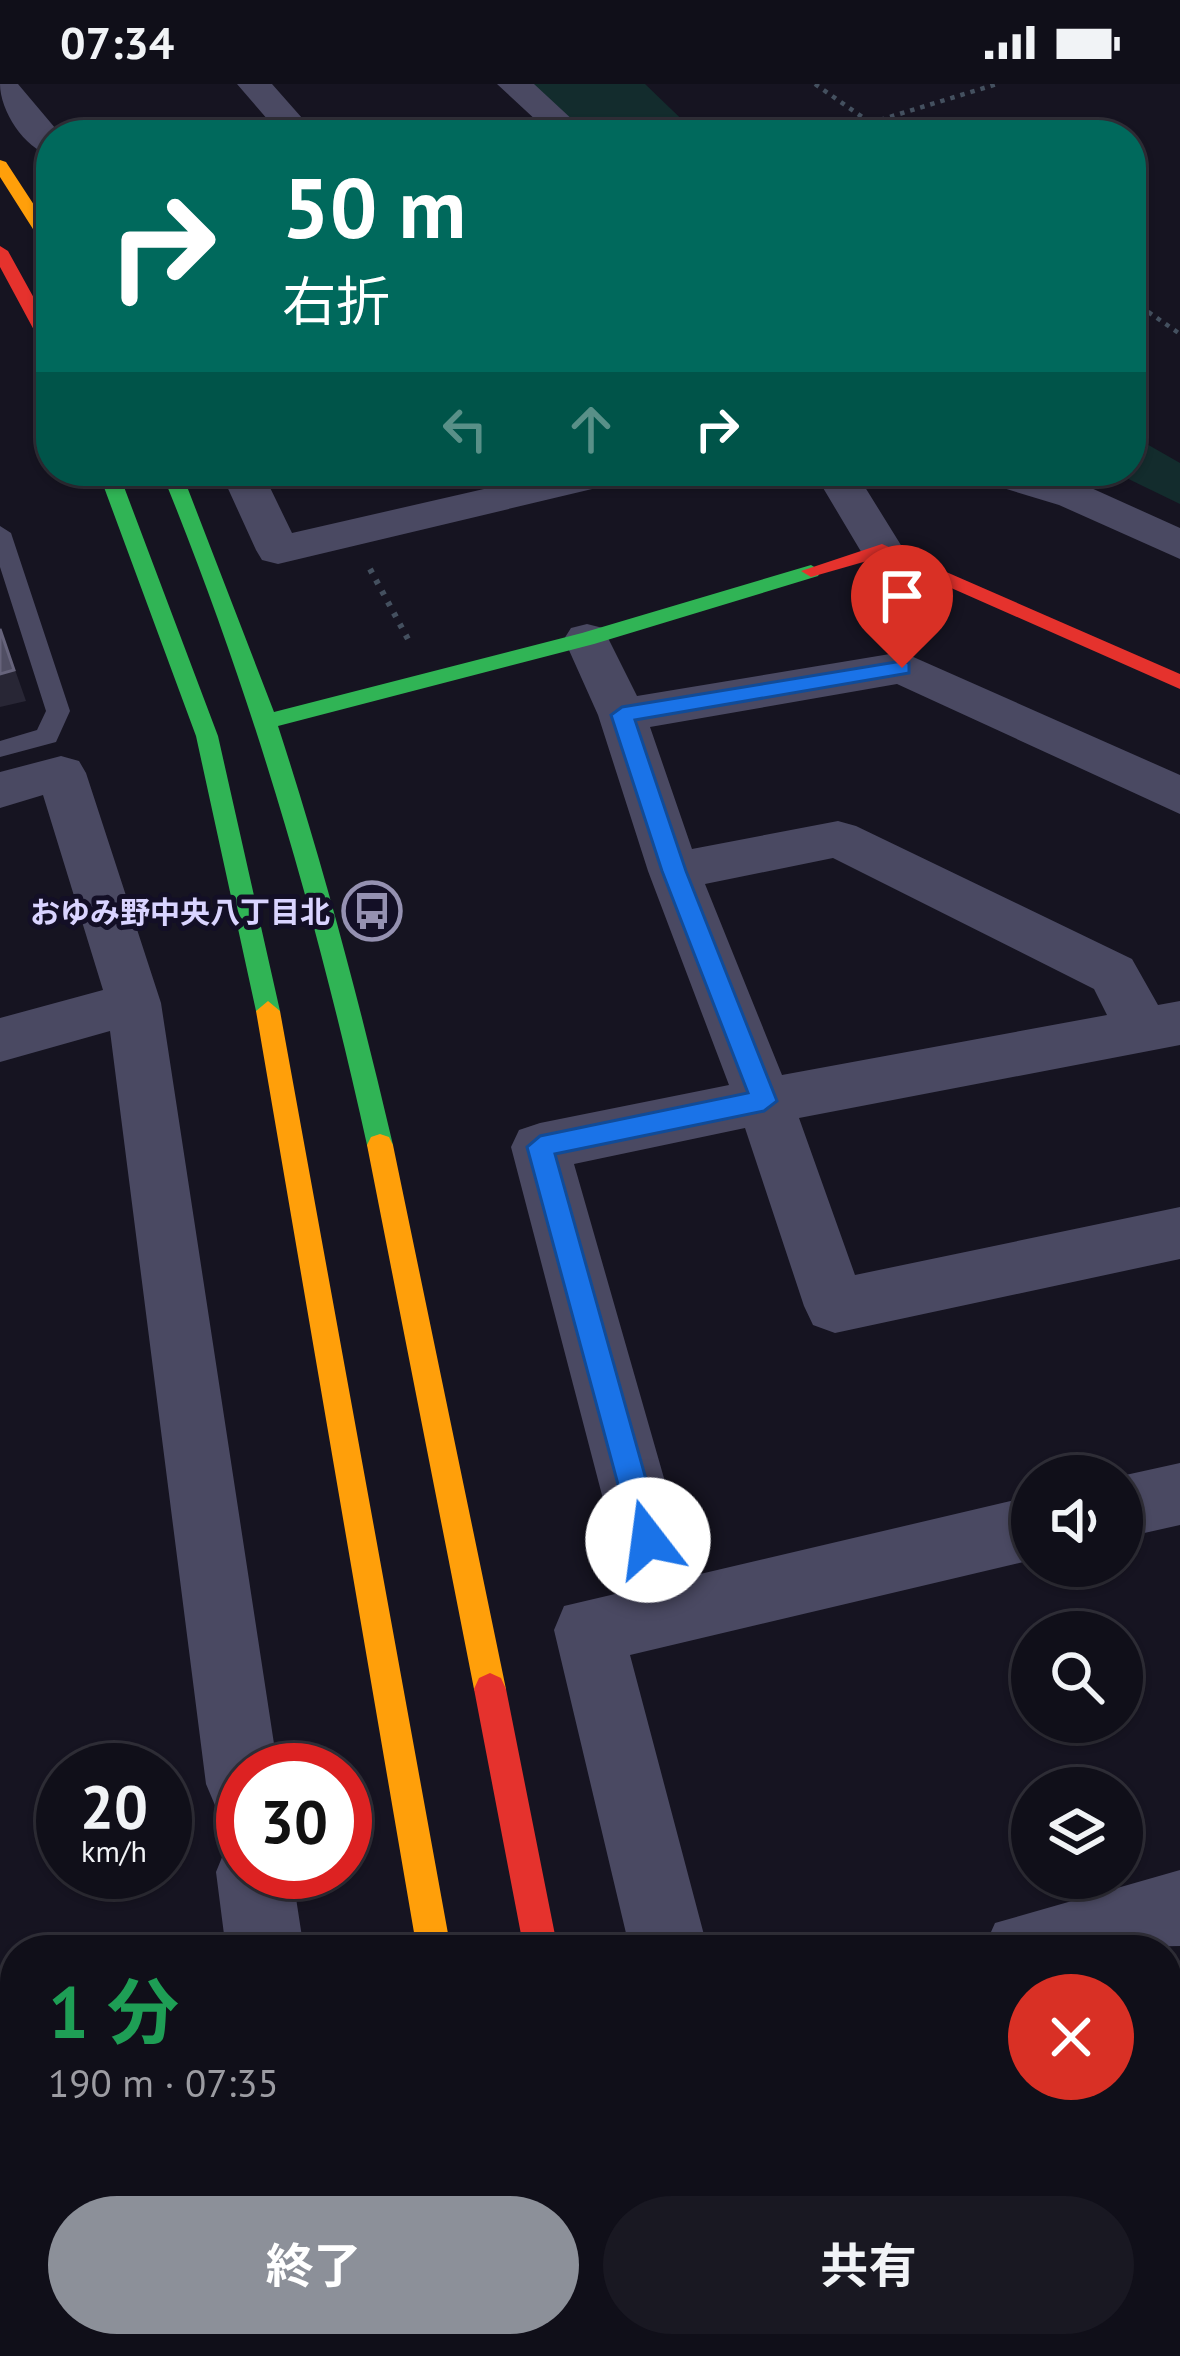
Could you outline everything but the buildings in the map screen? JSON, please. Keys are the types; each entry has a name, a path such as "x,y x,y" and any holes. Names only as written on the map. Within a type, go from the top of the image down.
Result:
{"street":[{"path":"0,84 36,127"},
{"path":"254,84 286,120"},
{"path":"514,84 555,120"},
{"path":"0,165 36,221"},
{"path":"0,251 36,318"},
{"path":"114,486 207,736 284,1081 431,1935"},
{"path":"177,486 268,721 310,860 373,1108 539,1935"},
{"path":"248,486 278,550 524,486"},
{"path":"843,486 882,550 1180,682"},
{"path":"1041,486 1074,496 1180,545"},
{"path":"268,721 587,639 882,550"},
{"path":"587,639 622,715 674,871 764,1101 835,1306 1180,1234"},
{"path":"622,715 902,668 1180,796"},
{"path":"0,790 61,773 134,1004 237,1743"},
{"path":"674,871 838,839 1113,974 1161,1026"},
{"path":"0,1040 134,1004"},
{"path":"648,1540 540,1147 1161,1026"},
{"path":"1143,1502 1180,1494"},
{"path":"665,1935 589,1630 1011,1533"},
{"path":"258,1899 263,1935"},
{"path":"1078,1935 1180,1908"}],"lane":[{"path":"0,533 58,711 47,736 0,749"}],"path":[{"path":"814,84 866,120"},
{"path":"880,120 997,84"},
{"path":"1146,310 1180,334"},
{"path":"351,533 429,679"}],"green space":[{"path":"524,84 645,84 682,120 561,120"},
{"path":"1146,444 1180,463 1180,504 1143,486"}],"traffic: fast":[{"path":"114,486 207,736 268,1011"},
{"path":"177,486 237,636 292,803 380,1145"},
{"path":"268,721 587,639 811,571"}],"traffic: slow":[{"path":"0,165 36,221"},
{"path":"268,1011 431,1935"},
{"path":"380,1145 490,1689"}],"traffic: jam":[{"path":"0,251 36,317"},
{"path":"811,571 882,550 1180,682"},
{"path":"490,1689 538,1935"}],"place":[{"name":"おゆみ野中央八丁目北","path":"372,911"}],"route":[{"path":"648,1540 540,1147 764,1101 674,871 622,715 902,668"}]}
